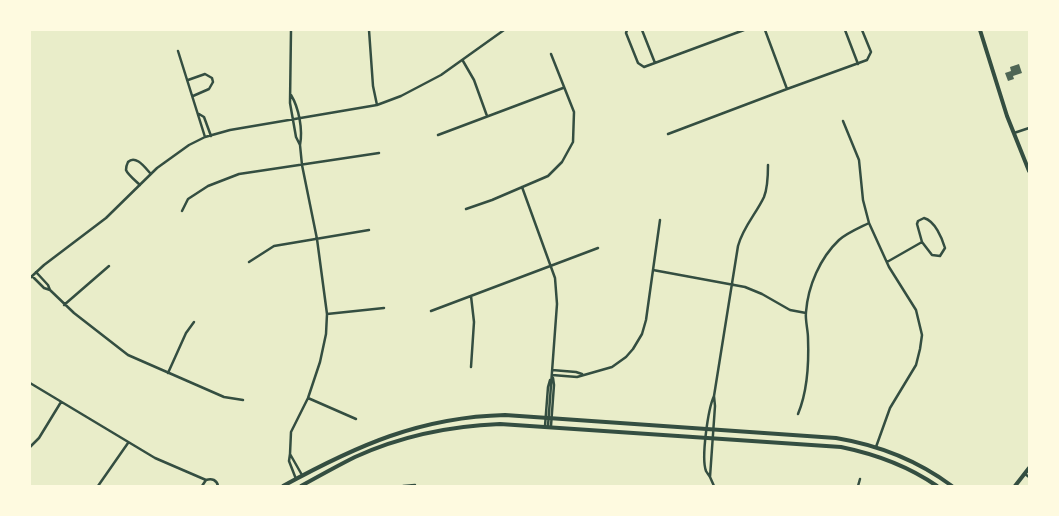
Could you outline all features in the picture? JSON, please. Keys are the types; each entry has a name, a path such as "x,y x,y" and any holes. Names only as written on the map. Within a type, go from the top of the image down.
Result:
{"main road":[{"path":"980,30 1014,133 1029,171"},
{"path":"283,486 367,443 426,424 467,417 490,416 707,428 836,438 876,447 915,463 952,486"},
{"path":"301,486 356,457 416,436 453,428 508,424 828,446 855,450 903,466 937,486"},
{"path":"1015,486 1027,475 1029,468"}],"street":[{"path":"291,30 290,103 296,137 300,145"},
{"path":"369,30 373,86 377,105"},
{"path":"50,290 44,288 31,277 106,218 171,156 205,137 230,130 377,105 422,86 463,61 504,30"},
{"path":"627,30 626,33 638,64 644,67 744,30"},
{"path":"642,30 655,63"},
{"path":"765,30 787,89"},
{"path":"845,30 858,64"},
{"path":"668,134 868,59 871,52 862,30"},
{"path":"178,50 205,137"},
{"path":"466,209 548,176 562,162 573,142 574,112 550,54"},
{"path":"463,61 474,80 487,116"},
{"path":"188,80 205,74 213,82 210,89 193,96"},
{"path":"438,135 563,88"},
{"path":"291,95 295,101 299,118 302,165 317,239 327,314 326,334 320,362 308,398 291,432 289,462 299,477"},
{"path":"199,114 204,117 211,136"},
{"path":"843,121 858,160 863,200 869,222 895,278 913,304 920,322 922,335 916,365 890,408 876,447"},
{"path":"1014,133 1029,128"},
{"path":"182,211 188,199 201,190 239,174 379,153"},
{"path":"140,185 127,172 128,162 131,160 138,161 151,174"},
{"path":"712,486 710,477 714,396 740,239 764,197 768,183 768,165"},
{"path":"522,187 555,278 557,304 552,370 554,386 548,426"},
{"path":"924,218 930,220 934,226 945,248 944,253 940,256 932,255 922,242 917,224 918,221 924,218"},
{"path":"552,375 576,376 596,372 612,367 633,350 645,326 660,220"},
{"path":"798,414 805,392 808,362 806,313 813,280 825,256 841,238 869,222"},
{"path":"248,262 274,246 369,230"},
{"path":"887,262 922,242"},
{"path":"430,312 598,248"},
{"path":"64,305 108,266"},
{"path":"653,270 753,290 790,310 806,313"},
{"path":"36,272 64,305 128,355 224,397 243,400"},
{"path":"471,296 474,322 471,367"},
{"path":"327,314 384,308"},
{"path":"168,373 186,333 194,322"},
{"path":"552,370 582,374"},
{"path":"548,426 548,387 552,375"},
{"path":"30,383 155,458 206,480 214,480 218,486"},
{"path":"710,477 706,471 706,437 710,405 714,396"},
{"path":"308,398 356,419"},
{"path":"30,447 39,438 61,402"},
{"path":"98,486 128,443"},
{"path":"290,454 301,486"},
{"path":"202,486 206,480"},
{"path":"858,486 860,480"},
{"path":"404,486 415,485"}],"building":[{"path":"1019,64 1022,73 1013,76 1014,79 1008,81 1005,73 1011,71 1010,67"}]}
